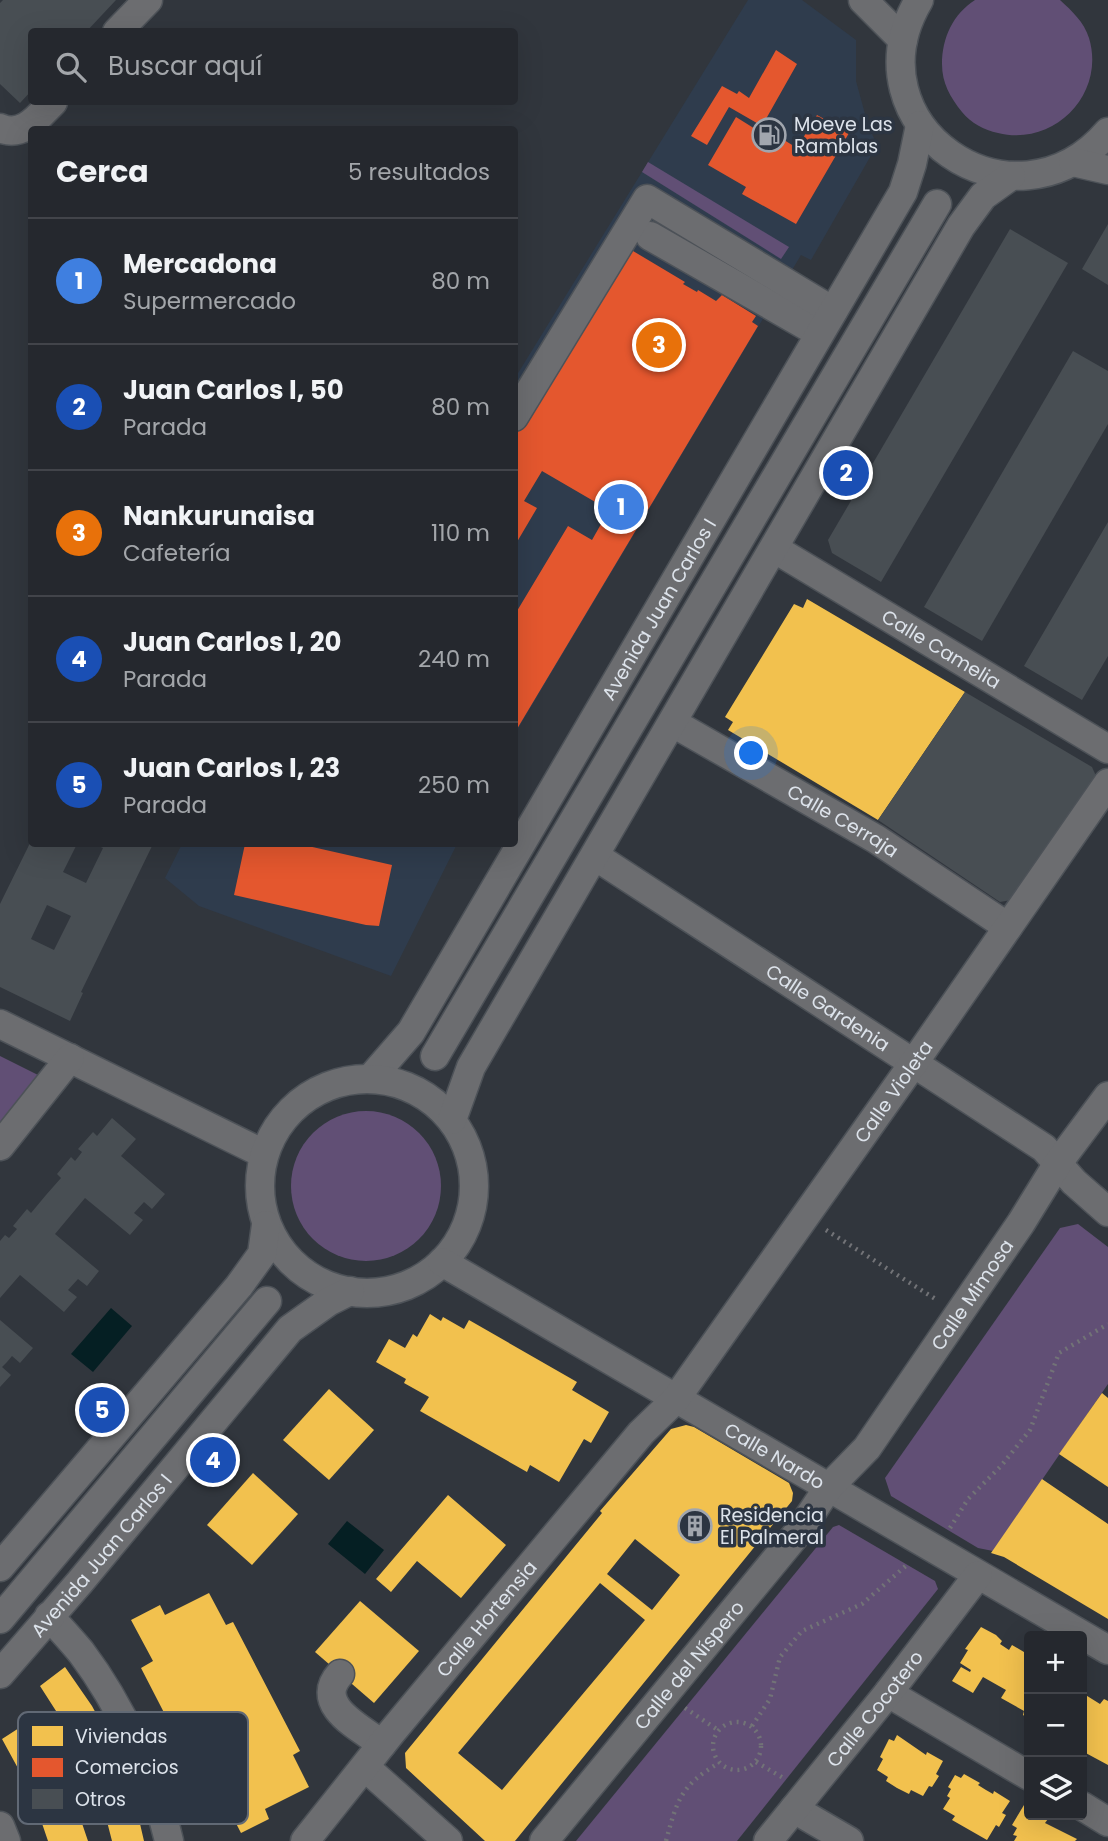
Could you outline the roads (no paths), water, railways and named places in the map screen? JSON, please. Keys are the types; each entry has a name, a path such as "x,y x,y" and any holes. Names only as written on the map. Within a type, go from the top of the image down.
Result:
{"street":[{"path":"121,28 148,0"},
{"path":"863,0 903,40"},
{"path":"919,0 910,15 903,40 901,70 907,99 920,125 938,146 959,162 984,172 1011,176 1043,173 1073,162 1091,150 1108,132"},
{"path":"31,126 49,105"},
{"name":"Avenida Juan Carlos I","path":"371,1079 411,1032 903,192 920,125"},
{"path":"0,128 7,131 28,127"},
{"path":"1073,162 1108,170"},
{"path":"452,1120 471,1067 961,226 983,197 1011,176"},
{"path":"518,410 647,199 826,322"},
{"name":"Avenida Juan Carlos I","path":"435,1056 937,204"},
{"path":"650,236 826,322"},
{"name":"Calle Camelia","path":"775,549 1108,749"},
{"name":"Calle Cerraja","path":"673,723 876,839 1008,927"},
{"name":"Calle Violeta","path":"675,1400 1108,783"},
{"name":"Calle Gardenia","path":"596,856 1044,1148 1074,1182 1108,1212"},
{"path":"0,1024 264,1154"},
{"path":"0,1146 70,1058"},
{"path":"371,1079 402,1084 430,1099 452,1120 466,1143 473,1168 474,1200 463,1235 442,1262 415,1281 384,1291 350,1292 323,1284 299,1269 280,1249 266,1224 259,1190 264,1154 279,1123 304,1098 336,1083 371,1079"},
{"name":"Calle Mimosa","path":"828,1488 867,1448 1021,1223 1058,1163 1108,1096"},
{"path":"0,1567 239,1286 262,1254 266,1224"},
{"name":"Calle Nardo","path":"442,1262 1108,1650"},
{"name":"Avenida Juan Carlos I","path":"0,1674 290,1329 328,1302 350,1292"},
{"name":"Avenida Juan Carlos I","path":"0,1619 267,1301"},
{"name":"Calle Hortensia","path":"304,1841 641,1433 675,1400"},
{"name":"Calle del Níspero","path":"544,1841 800,1530 828,1488"},
{"name":"Calle Cocotero","path":"768,1841 888,1693 978,1575"},
{"path":"49,1616 81,1653 118,1712"},
{"path":"340,1674 331,1688 330,1696 334,1705 342,1715 382,1744"},
{"path":"888,1693 1024,1773"},
{"path":"365,1767 448,1841"},
{"path":"794,1809 849,1841"},
{"path":"1087,1809 1108,1822"},
{"path":"0,1826 6,1841"}],"place":[{"name":"Moeve Las Ramblas","path":"769,135"},
{"name":"Nankurunaisa","path":"659,345"},
{"name":"Juan Carlos I, 50","path":"846,473"},
{"name":"Mercadona","path":"621,507"},
{"name":"Juan Carlos I, 23","path":"102,1410"},
{"name":"Juan Carlos I, 20","path":"213,1460"},
{"name":"Residencia El Palmeral","path":"695,1526"}]}
